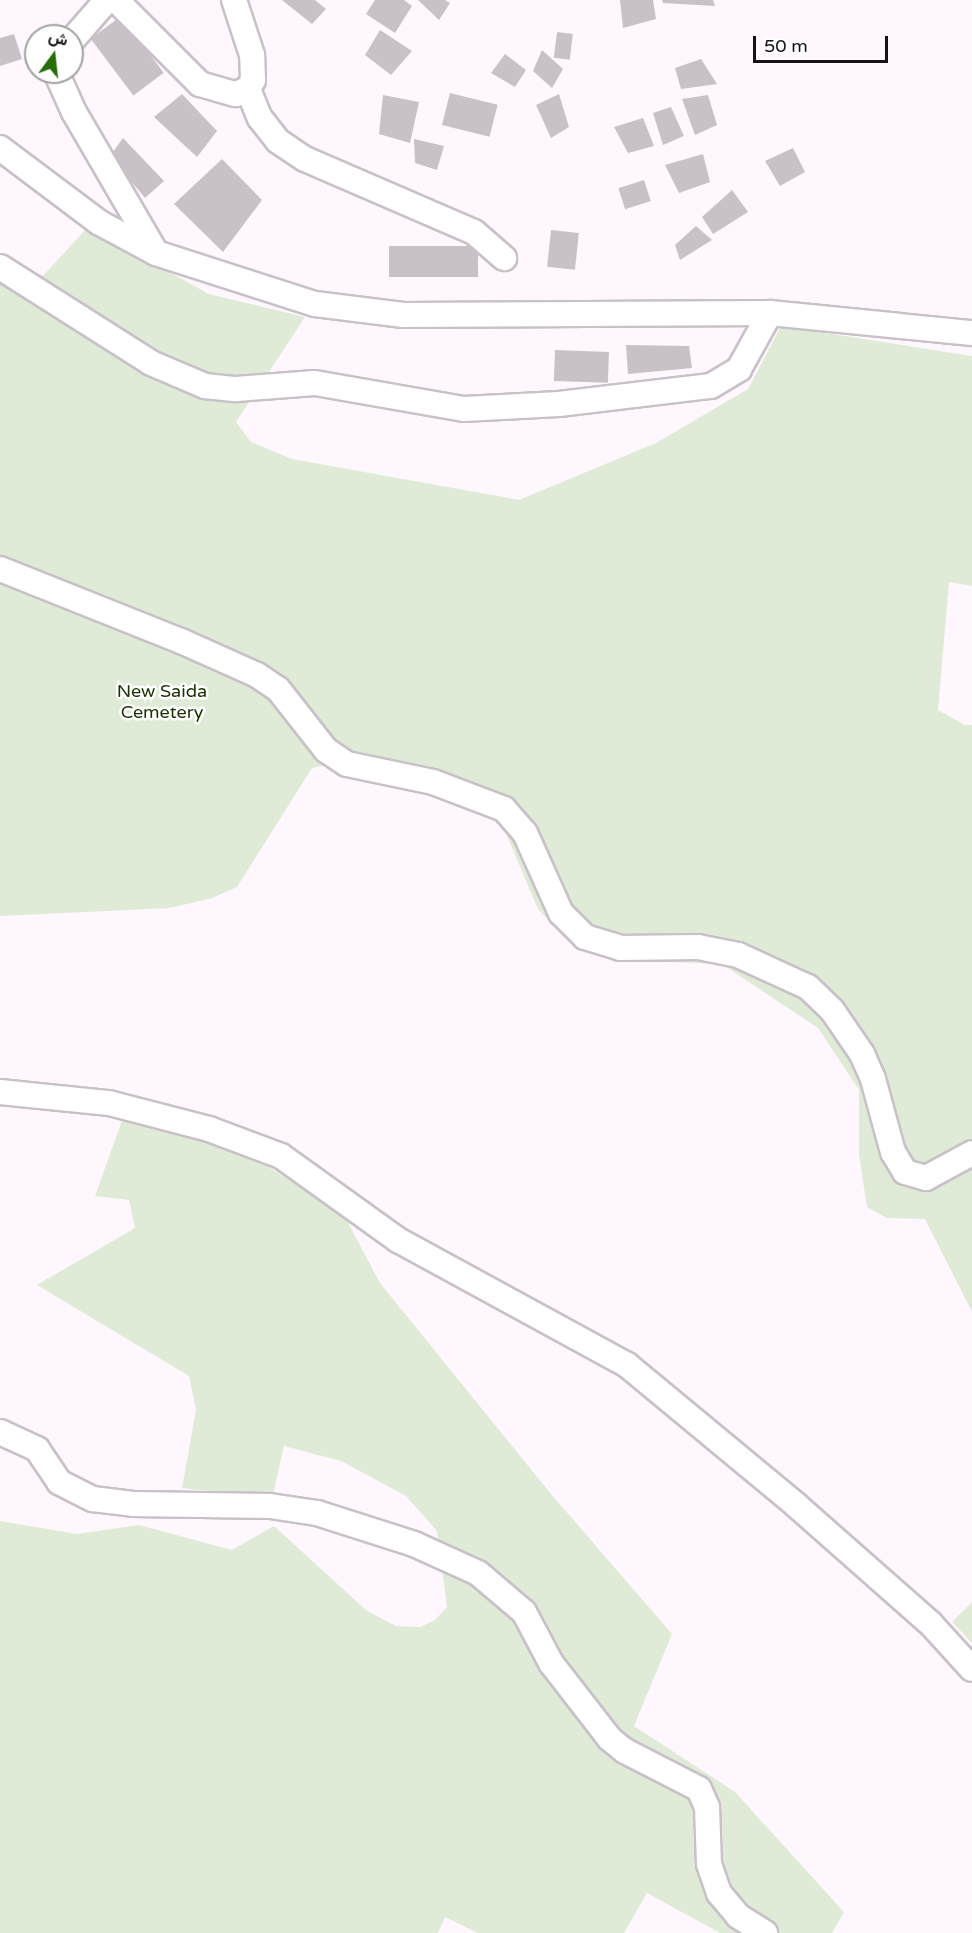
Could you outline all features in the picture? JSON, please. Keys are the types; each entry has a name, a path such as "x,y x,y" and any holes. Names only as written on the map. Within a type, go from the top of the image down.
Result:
{"street":[{"path":"84,27 108,0"},
{"path":"116,0 200,84 236,94 248,89 253,80 252,55 234,0"},
{"path":"62,84 74,111 156,253"},
{"path":"248,89 260,118 278,141 305,159 474,232 504,258"},
{"path":"1,152 100,223 156,253 315,304 403,315 770,313 972,333"},
{"path":"0,267 151,363 205,386 236,389 315,382 464,408 560,404 711,386 739,369 770,313"},
{"path":"0,569 181,640 257,675 278,689 326,750 347,764 433,782 504,810 525,833 561,913 585,937 620,948 699,947 728,953 774,969 808,987 832,1010 862,1054 876,1087 893,1152 905,1172 926,1178 972,1153"},
{"path":"0,1092 109,1103 208,1129 280,1156 398,1240 627,1365 841,1544 930,1623 972,1669"},
{"path":"0,1431 37,1449 59,1482 93,1499 132,1504 270,1506 317,1513 414,1544 478,1573 524,1612 551,1663 610,1739 625,1751 699,1789 707,1807 709,1864 719,1893 738,1916 765,1933"}],"green space":[{"name":"New Saida Cemetery","path":"88,227 209,294 305,317 236,422 251,442 292,459 519,500 656,443 748,389 781,326 972,356 972,586 949,582 938,710 965,725 972,725 972,1312 925,1219 887,1218 867,1207 859,1155 859,1090 818,1028 722,964 618,960 566,939 538,909 499,817 332,764 312,768 237,887 212,898 170,908 0,916 0,282 27,293"},
{"path":"124,1115 233,1145 343,1213 380,1283 551,1494 672,1634 634,1726 735,1792 844,1912 832,1933 720,1933 647,1893 624,1933 478,1933 445,1917 438,1933 0,1933 0,1521 77,1534 139,1525 232,1550 274,1526 367,1611 396,1626 420,1627 435,1620 447,1607 437,1531 406,1496 341,1461 284,1446 272,1499 182,1488 196,1410 189,1376 37,1285 135,1228 129,1200 95,1196"},
{"path":"972,1602 972,1643 952,1622"}],"building":[{"path":"282,0 315,0 326,9 312,24"},
{"path":"375,0 404,0 412,6 395,33 366,14"},
{"path":"418,0 445,0 450,3 439,20"},
{"path":"620,0 653,0 656,19 623,28"},
{"path":"662,0 713,0 715,6 663,3"},
{"path":"121,16 164,73 133,96 91,39"},
{"path":"380,30 412,51 391,75 365,55"},
{"path":"557,32 573,34 570,60 554,58"},
{"path":"14,34 22,59 0,66 0,38"},
{"path":"542,50 563,69 552,88 533,71"},
{"path":"505,54 526,70 515,87 491,73"},
{"path":"701,59 717,84 681,89 675,68"},
{"path":"450,93 498,105 490,137 442,125"},
{"path":"182,94 217,131 197,157 154,117"},
{"path":"559,94 569,127 551,138 536,105"},
{"path":"383,95 419,102 410,143 379,134"},
{"path":"708,95 717,125 695,135 682,99"},
{"path":"671,107 684,136 663,145 653,113"},
{"path":"643,118 654,146 628,153 614,127"},
{"path":"123,138 164,181 145,198 110,156"},
{"path":"414,139 444,146 437,170 415,163"},
{"path":"793,148 805,172 780,186 765,161"},
{"path":"703,154 710,182 679,193 665,165"},
{"path":"222,159 262,200 223,252 174,204"},
{"path":"644,180 651,201 625,209 618,188"},
{"path":"732,190 748,212 713,234 702,217"},
{"path":"696,226 712,240 680,260 675,245"},
{"path":"551,230 579,233 575,270 547,267"},
{"path":"389,246 478,246 478,277 389,277"},
{"path":"626,345 689,346 692,368 628,374"},
{"path":"555,350 609,352 608,383 554,381"}]}
